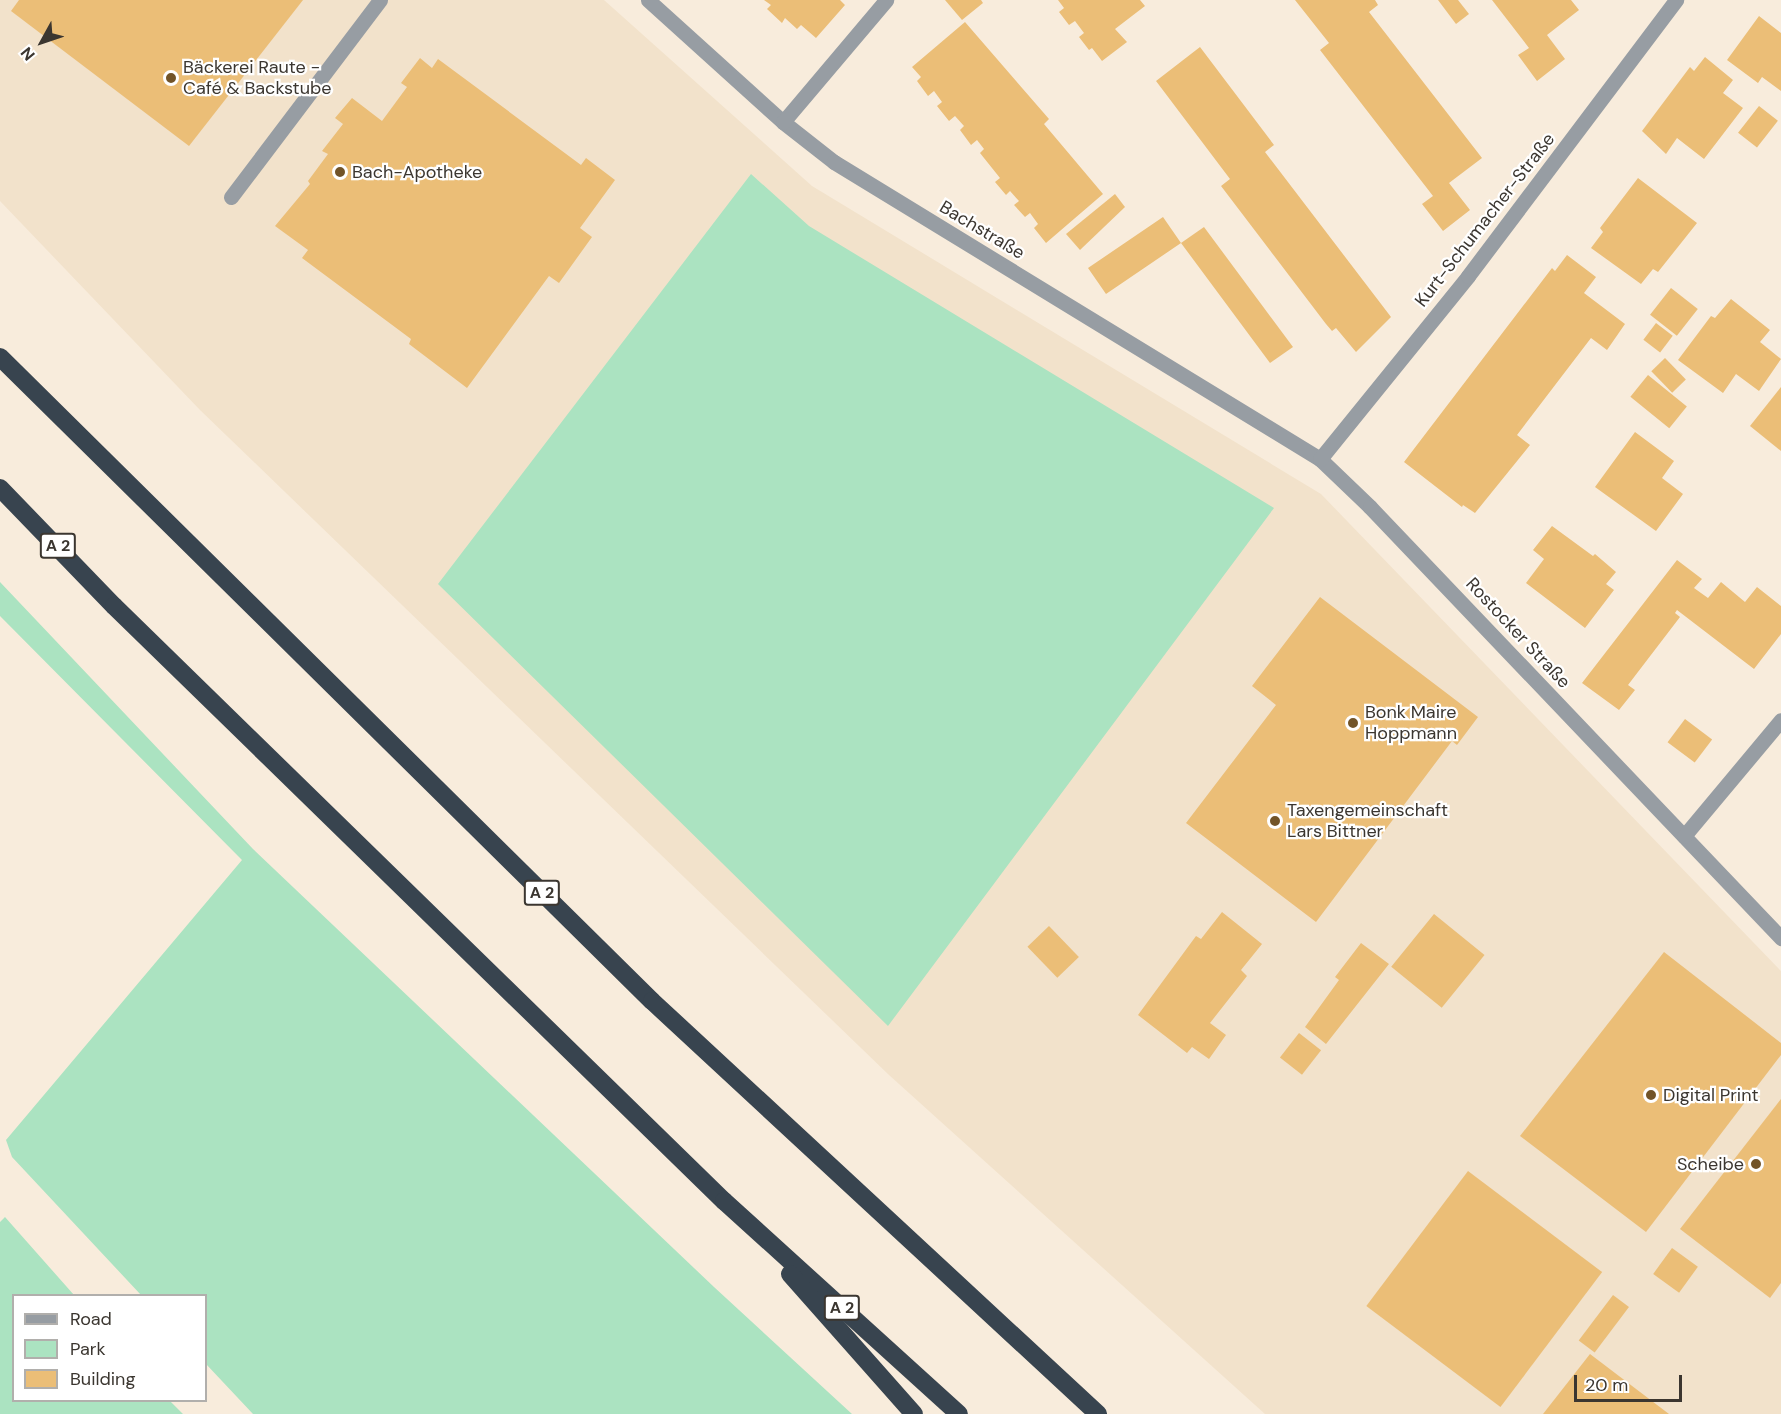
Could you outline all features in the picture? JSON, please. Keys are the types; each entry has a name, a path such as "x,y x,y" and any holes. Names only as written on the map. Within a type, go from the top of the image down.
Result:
{"highway":[{"name":"A 2","path":"0,357 652,1001 1098,1414"},
{"name":"A 2","path":"0,488 114,606 724,1201 959,1414"},
{"path":"724,1201 914,1414"}],"street":[{"path":"231,198 380,0"},
{"name":"Bachstraße","path":"648,0 783,122 834,162 1320,459"},
{"path":"783,122 886,0"},
{"name":"Kurt-Schumacher-Straße","path":"1320,459 1468,276 1676,0"},
{"name":"Rostocker Straße","path":"1320,459 1370,507 1781,938"},
{"path":"1684,836 1781,720"}],"shaded area":[{"path":"0,0 604,0 812,186 1321,494 1781,971 1781,1414 1265,1414 889,1075 200,410 0,201"}],"green space":[{"path":"751,174 809,226 1274,508 888,1026 438,584"},
{"path":"0,582 253,849 714,1287 852,1414 253,1414 207,1365 207,1294 140,1294 12,1157 6,1140 242,860 0,616"},
{"path":"5,1217 73,1294 12,1294 12,1402 171,1402 183,1414 0,1414 0,1222"}],"building":[{"name":"Bäckerei Raute - Café & Backstube","path":"19,0 303,0 189,146 11,11"},
{"path":"764,0 840,0 845,5 816,38 801,25 797,29 785,18 782,23 767,9 771,5"},
{"path":"945,0 981,0 983,3 962,20"},
{"path":"1058,0 1140,0 1145,6 1115,29 1127,42 1102,61 1079,37 1084,33 1075,21 1069,25 1059,12 1064,8"},
{"path":"1295,0 1375,0 1378,5 1369,12 1482,158 1449,183 1470,210 1443,231 1422,204 1433,196 1320,50 1329,43"},
{"path":"1438,0 1458,0 1469,14 1456,24"},
{"path":"1492,0 1571,0 1579,10 1547,35 1565,59 1537,81 1518,55 1529,48"},
{"path":"1759,16 1781,33 1781,91 1762,77 1758,83 1727,60"},
{"path":"965,22 1049,119 1044,124 1103,194 1046,243 1034,228 1038,224 1030,213 1025,217 1014,205 1019,201 1010,191 1006,195 995,182 1000,178 980,153 984,149 977,140 971,145 960,130 964,126 955,116 949,121 937,106 942,102 934,91 928,96 917,81 921,77 912,67"},
{"path":"1200,47 1274,145 1265,152 1391,317 1356,352 1336,328 1332,331 1326,324 1221,186 1230,179 1156,81"},
{"path":"1705,57 1733,80 1723,93 1743,108 1704,159 1677,138 1666,154 1642,131 1690,67 1694,71"},
{"path":"420,58 432,68 438,59 581,165 586,158 615,180 580,228 592,237 559,283 549,276 467,388 409,344 411,339 302,258 308,250 275,226 310,184 308,181 328,154 322,151 343,124 335,118 352,98 382,121 407,87 401,83"},
{"path":"1759,106 1778,121 1757,148 1738,133"},
{"path":"1638,178 1697,223 1658,272 1653,269 1641,284 1591,248 1603,232 1600,228"},
{"path":"1115,194 1125,207 1080,250 1066,234"},
{"path":"1163,217 1181,243 1106,294 1088,268"},
{"path":"1204,227 1293,347 1270,363 1181,243"},
{"path":"1567,255 1596,277 1584,293 1625,324 1607,350 1591,338 1517,435 1530,445 1475,513 1463,505 1462,507 1404,462 1552,268 1555,271"},
{"path":"1671,288 1698,309 1677,336 1650,315"},
{"path":"1731,299 1770,330 1760,342 1781,359 1759,391 1736,374 1723,393 1678,360 1711,316 1715,318"},
{"path":"1656,323 1673,336 1660,352 1643,340"},
{"path":"1665,358 1686,380 1672,393 1651,371"},
{"path":"1648,375 1687,406 1669,428 1630,397"},
{"path":"1781,387 1781,451 1750,426"},
{"path":"1635,432 1674,461 1662,478 1683,494 1656,531 1595,487"},
{"path":"1552,526 1593,556 1595,554 1616,572 1606,584 1614,590 1585,628 1526,583 1544,559 1533,550"},
{"path":"1677,560 1702,579 1694,588 1708,598 1721,582 1745,602 1757,587 1781,606 1781,634 1754,669 1677,610 1675,613 1680,617 1628,685 1635,690 1619,710 1582,683"},
{"path":"1320,597 1478,717 1457,745 1452,741 1316,922 1186,823 1276,705 1252,686"},
{"path":"1685,719 1712,739 1695,763 1668,742"},
{"path":"1222,912 1262,944 1241,970 1247,976 1210,1023 1226,1035 1209,1059 1192,1047 1187,1053 1138,1015 1196,936 1201,939"},
{"path":"1434,914 1485,955 1442,1008 1391,967"},
{"path":"1049,926 1079,957 1057,978 1027,947"},
{"path":"1361,943 1389,964 1326,1044 1305,1027 1339,980 1335,977"},
{"name":"Digital Print","path":"1664,952 1781,1043 1781,1055 1646,1232 1520,1136"},
{"path":"1299,1033 1321,1050 1302,1075 1280,1057"},
{"name":"Scheibe","path":"1781,1099 1781,1283 1770,1298 1680,1229"},
{"path":"1468,1171 1602,1272 1500,1407 1366,1306"},
{"path":"1672,1248 1698,1267 1679,1293 1653,1274"},
{"path":"1613,1295 1629,1307 1595,1353 1579,1341"},
{"path":"1590,1354 1669,1414 1543,1414"}],"place":[{"name":"Bäckerei Raute - Café & Backstube","path":"171,78"},
{"name":"Bach-Apotheke","path":"340,172"},
{"name":"Bonk Maire Hoppmann","path":"1353,723"},
{"name":"Taxengemeinschaft Lars Bittner","path":"1275,821"},
{"name":"Digital Print","path":"1651,1095"},
{"name":"Scheibe","path":"1756,1164"}]}
